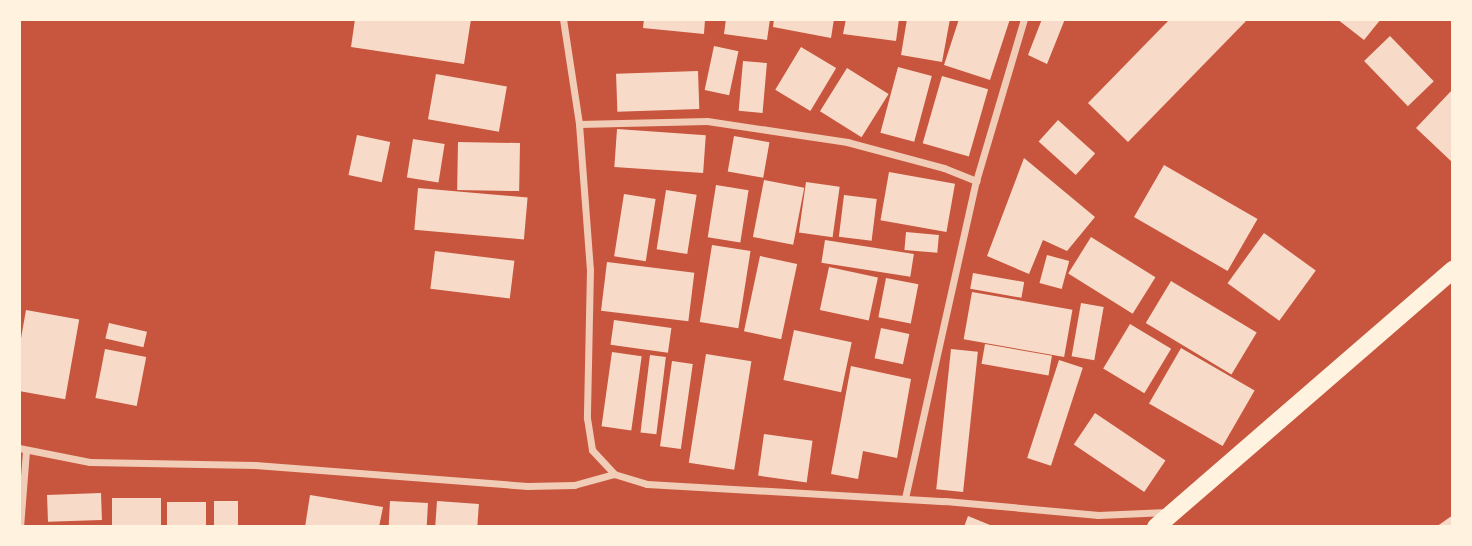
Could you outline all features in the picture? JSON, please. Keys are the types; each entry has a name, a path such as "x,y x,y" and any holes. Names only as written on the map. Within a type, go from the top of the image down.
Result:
{"main road":[{"path":"1156,527 1304,403 1453,270"}],"street":[{"path":"563,19 579,124 590,269 587,418 592,450 614,474 647,484 905,498 1098,515 1173,512"},
{"path":"905,498 976,181 1024,19"},
{"path":"579,124 732,125 847,142 944,168 976,181"},
{"path":"20,527 23,449 90,462 255,465 527,486 574,485 614,474"}],"building":[{"path":"355,19 471,19 464,64 351,47"},
{"path":"644,19 705,19 704,34 643,28"},
{"path":"726,19 770,19 767,40 724,34"},
{"path":"774,19 834,19 831,38 773,27"},
{"path":"846,19 899,19 896,41 843,34"},
{"path":"907,19 950,19 942,62 901,55"},
{"path":"959,19 1010,19 990,80 944,65"},
{"path":"1042,19 1065,19 1047,64 1028,55"},
{"path":"1170,19 1248,19 1128,142 1088,103"},
{"path":"1337,19 1381,19 1364,40"},
{"path":"1390,36 1434,81 1408,106 1364,61"},
{"path":"714,46 738,51 729,95 705,90"},
{"path":"801,47 836,68 810,111 775,90"},
{"path":"743,61 767,63 763,113 739,111"},
{"path":"898,67 932,76 914,142 880,133"},
{"path":"847,68 889,94 862,137 820,111"},
{"path":"698,71 699,109 617,112 616,74"},
{"path":"436,74 507,87 499,132 428,119"},
{"path":"942,76 988,89 969,157 923,143"},
{"path":"1453,89 1453,163 1416,128"},
{"path":"1058,120 1095,153 1076,175 1039,142"},
{"path":"617,129 706,135 703,173 614,167"},
{"path":"357,135 390,142 382,182 348,175"},
{"path":"734,136 769,142 763,178 728,171"},
{"path":"413,139 445,144 439,183 407,178"},
{"path":"458,142 520,143 519,191 457,190"},
{"path":"1024,158 1095,217 1067,251 1043,240 1029,274 987,256"},
{"path":"1164,165 1258,219 1228,271 1134,217"},
{"path":"889,172 955,184 946,232 880,220"},
{"path":"764,180 804,188 793,245 753,237"},
{"path":"806,182 840,187 833,237 799,233"},
{"path":"716,185 749,190 740,243 708,237"},
{"path":"418,188 528,198 524,239 414,230"},
{"path":"666,190 697,195 687,254 657,249"},
{"path":"624,194 656,199 646,261 614,256"},
{"path":"844,195 877,199 872,241 839,237"},
{"path":"906,232 939,235 937,253 904,250"},
{"path":"1264,233 1316,271 1279,321 1228,283"},
{"path":"1091,237 1155,277 1133,314 1068,273"},
{"path":"825,240 914,254 910,277 821,263"},
{"path":"712,245 751,251 738,328 700,322"},
{"path":"435,251 514,261 510,298 430,289"},
{"path":"1047,255 1069,261 1062,289 1039,283"},
{"path":"760,256 797,264 781,339 744,331"},
{"path":"607,262 694,273 688,321 601,311"},
{"path":"829,267 878,277 869,320 820,310"},
{"path":"973,273 1024,282 1021,298 970,289"},
{"path":"886,278 918,284 911,324 878,317"},
{"path":"1171,281 1257,333 1231,375 1146,323"},
{"path":"972,292 1072,310 1064,357 964,339"},
{"path":"1081,303 1104,307 1094,360 1072,356"},
{"path":"26,310 79,319 65,399 19,391 19,350"},
{"path":"614,320 671,328 668,353 611,345"},
{"path":"109,323 147,332 143,347 105,339"},
{"path":"1130,324 1171,349 1144,393 1103,369"},
{"path":"881,328 909,334 903,364 875,358"},
{"path":"794,330 852,342 841,392 783,380"},
{"path":"985,344 1052,356 1048,376 982,364"},
{"path":"1181,348 1255,390 1223,446 1149,403"},
{"path":"105,349 146,357 137,406 95,398"},
{"path":"951,349 978,352 963,492 936,489"},
{"path":"612,352 642,356 631,430 602,426"},
{"path":"706,354 751,361 734,470 689,463"},
{"path":"650,355 666,357 656,434 640,432"},
{"path":"1059,360 1083,368 1051,466 1027,458"},
{"path":"672,361 693,364 681,449 660,446"},
{"path":"851,366 911,379 897,458 863,451 858,479 831,474"},
{"path":"1095,413 1165,461 1144,492 1074,445"},
{"path":"764,434 813,441 807,482 758,476"},
{"path":"101,493 102,520 48,522 47,495"},
{"path":"310,495 383,507 379,527 305,527"},
{"path":"112,498 161,498 161,527 112,527"},
{"path":"214,501 238,501 238,527 214,527"},
{"path":"390,501 428,503 427,527 389,527"},
{"path":"437,501 479,504 477,527 435,527"},
{"path":"167,502 206,502 206,527 167,527"},
{"path":"1453,515 1453,527 1436,527"},
{"path":"968,516 995,527 964,527"}]}
